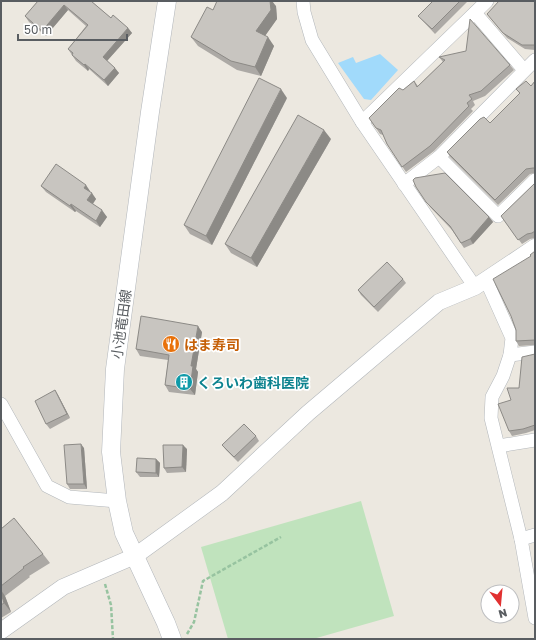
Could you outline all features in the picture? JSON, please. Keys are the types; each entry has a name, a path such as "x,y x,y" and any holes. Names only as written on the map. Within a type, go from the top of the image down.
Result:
{"main road":[{"name":"小池竜田線","path":"167,1 150,112 115,369 111,452 117,501 124,533 166,622 172,639"}],"street":[{"path":"303,1 304,12 312,40 362,122 404,184 481,284 512,338 510,355 503,376 492,397 491,418 521,539 535,618"},
{"path":"362,122 487,1"},
{"path":"475,13 524,70"},
{"path":"404,184 439,156 535,60"},
{"path":"439,156 498,216 535,180"},
{"path":"1,631 63,587 135,556 222,493 308,413 439,302 481,284 535,246"},
{"path":"510,355 535,352"},
{"path":"1,404 46,486 69,497 117,501"},
{"path":"499,446 535,440"},
{"path":"521,539 535,535"}],"path":[{"path":"184,639 194,622 203,581 281,537"},
{"path":"102,570 111,605 113,639"}],"green space":[{"path":"361,501 394,616 313,639 228,639 201,547"}],"water":[{"path":"380,54 398,70 371,100 364,99 338,63 353,57 356,63"}],"building":[{"path":"38,1 91,1 111,18 113,15 128,28 103,57 115,68 104,80 72,55 73,53 68,49 88,25 64,5 42,31 25,16"},
{"path":"217,1 270,1 271,10 256,31 268,37 255,67 231,61 191,37 207,7 213,10"},
{"path":"433,1 460,1 432,29 418,16"},
{"path":"499,1 535,1 535,45 522,45 503,33 487,14"},
{"path":"470,19 510,65 481,91 469,95 472,99 467,103 469,106 430,146 402,167 387,144 381,130 376,128 369,118 399,88 403,90 414,81 417,87 445,60 439,57 466,51"},
{"path":"259,78 281,89 206,236 184,225"},
{"path":"526,81 531,86 535,81 535,168 526,169 495,200 447,152 480,119 484,117 490,123 520,93 516,89"},
{"path":"298,115 324,130 251,258 225,244"},
{"path":"56,164 86,185 84,188 92,193 87,200 102,210 96,221 71,204 70,206 41,186"},
{"path":"445,173 489,217 470,239 461,243 450,226 426,202 413,180 415,178"},
{"path":"535,183 535,231 518,240 501,216"},
{"path":"535,251 535,340 516,341 516,330 511,316 493,279 531,256 530,255"},
{"path":"387,262 403,279 374,307 358,290"},
{"path":"141,316 198,326 191,366 193,366 190,389 165,385 169,355 136,349"},
{"path":"535,354 535,425 509,431 498,404 511,400 507,388 519,388 522,357"},
{"path":"55,390 67,414 46,424 35,401"},
{"path":"244,424 256,436 234,457 222,445"},
{"path":"81,444 84,484 67,484 64,445"},
{"path":"163,445 183,445 182,467 164,468"},
{"path":"137,458 156,459 156,473 136,472"},
{"path":"14,518 43,554 23,567 24,568 1,586 1,529"},
{"path":"1,593 4,603 1,605"}],"place":[{"name":"はま寿司","path":"171,344"},
{"name":"くろいわ歯科医院","path":"184,382"}]}
